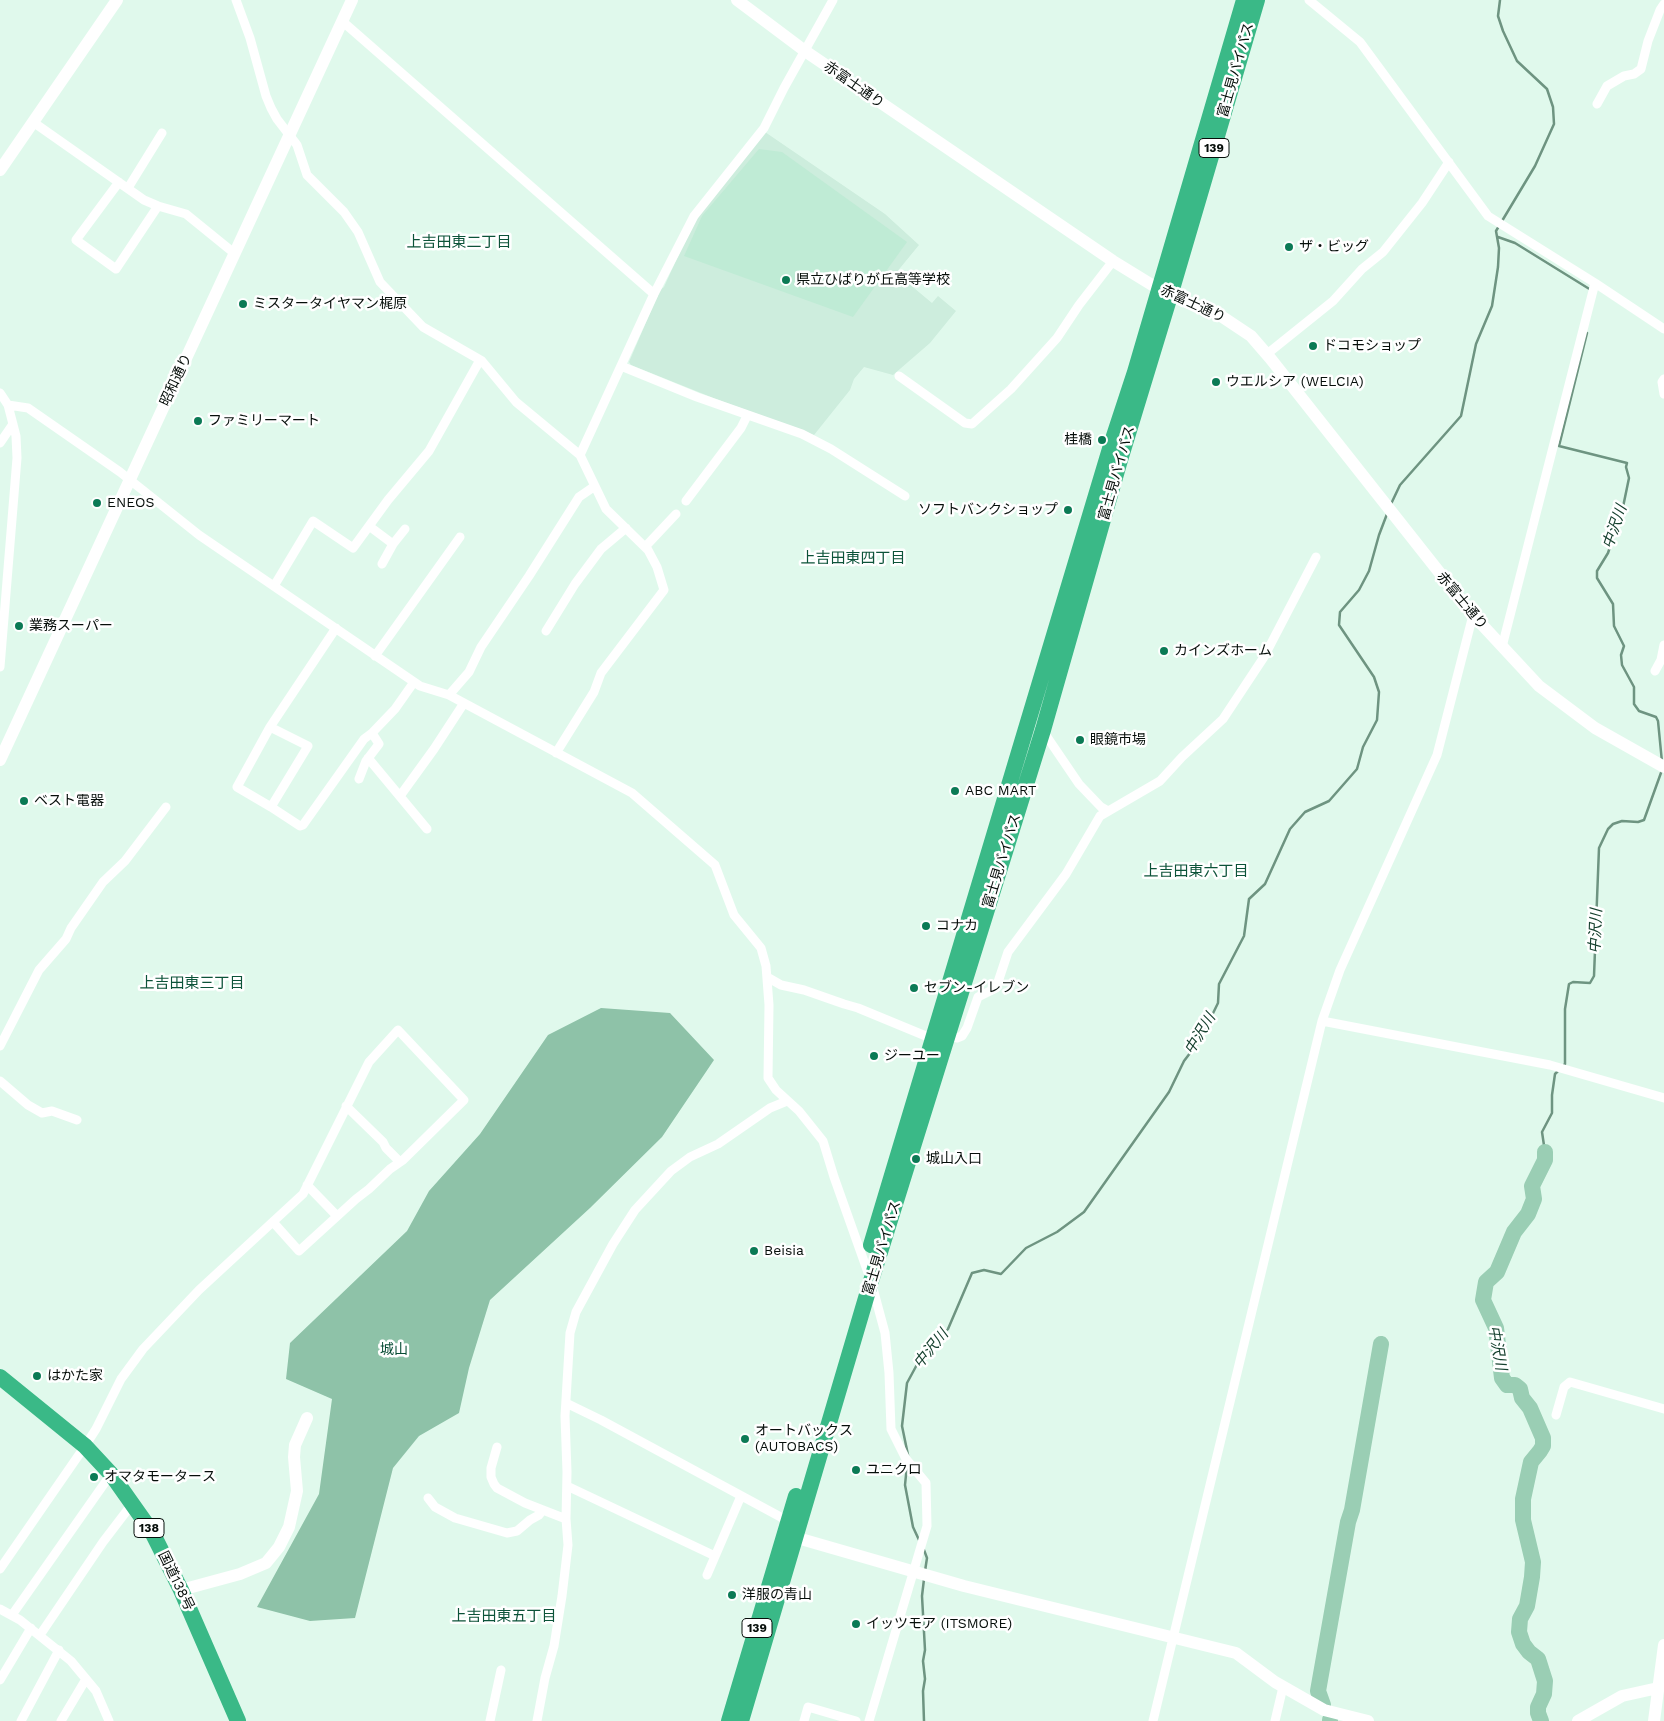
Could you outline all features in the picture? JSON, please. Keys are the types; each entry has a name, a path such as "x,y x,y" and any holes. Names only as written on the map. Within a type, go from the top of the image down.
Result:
{"highway":[{"name":"富士見バイパス","path":"741,1721 790,1531 865,1264 1042,730 1123,452 1244,0"},
{"name":"富士見バイパス","path":"729,1721 871,1281 941,1036 1165,292 1257,0"},
{"name":"国道138号","path":"0,1377 85,1446 111,1474 152,1532 181,1590 238,1721"}],"street":[{"path":"0,170 118,0"},
{"path":"236,0 250,38 266,96 277,119 297,145 307,174 344,212 358,232 380,282 423,328 480,360 516,402 580,455 606,509 648,550 657,567 664,590 601,673 594,692 556,753"},
{"name":"昭和通り","path":"0,760 352,0"},
{"name":"赤富士通り","path":"737,0 805,51 1113,261 1165,292 1218,314 1251,336 1473,615 1539,686 1595,728 1664,767"},
{"path":"580,455 654,294 694,216 764,128 832,0"},
{"path":"1309,0 1360,42 1488,216 1664,329"},
{"path":"1597,104 1606,86 1641,69 1648,41 1664,4"},
{"path":"342,22 654,294"},
{"path":"32,122 144,200 186,214 234,253"},
{"path":"128,188 162,133"},
{"path":"1267,354 1333,301 1362,269 1383,252 1422,202 1448,162"},
{"path":"119,182 76,240 116,269 158,206"},
{"path":"899,376 965,424 972,424 1011,389 1057,338 1079,305 1113,261"},
{"path":"1502,647 1595,283"},
{"path":"274,586 313,521 353,548 388,500 429,451 480,360"},
{"path":"621,366 747,416 802,434 831,449 904,496"},
{"path":"1664,378 1662,382 1664,394"},
{"path":"0,393 8,404 16,436 16,478 0,667"},
{"path":"8,404 28,408 130,480 199,535 420,686 449,695 632,793 715,865 734,915 761,948 766,966 769,1006 768,1078 776,1090 799,1112 823,1141 871,1281 885,1332 891,1429 906,1459 926,1483 927,1526 869,1721"},
{"path":"686,501 741,428 747,416"},
{"path":"0,443 13,424"},
{"path":"449,695 469,672 481,647 579,497 595,486"},
{"path":"645,547 676,514"},
{"path":"369,526 393,544"},
{"path":"546,631 575,584 601,549 626,528"},
{"path":"382,564 393,544 405,529"},
{"path":"375,656 460,537"},
{"path":"767,978 782,985 804,990 941,1036 957,1038 962,1036 967,1028 978,997 996,988 1008,952 1066,874 1095,822 1100,816 1160,781 1182,757 1223,719 1264,657 1316,557"},
{"path":"1153,1721 1322,1021 1340,970 1437,755 1473,615"},
{"path":"336,628 270,726 237,787 300,826 303,825 364,739 372,733 402,700 414,682"},
{"path":"1655,671 1661,660 1664,645"},
{"path":"400,796 434,750 464,703"},
{"path":"270,726 308,746 271,808"},
{"path":"1042,730 1079,784 1108,811"},
{"path":"359,779 368,758 379,744 372,733"},
{"path":"368,758 427,829"},
{"path":"0,1046 39,970 66,939 71,928 104,882 125,861 166,807"},
{"path":"1322,1021 1550,1065 1664,1098"},
{"path":"0,1569 85,1446 96,1429 121,1379 143,1349 199,1290 303,1194 369,1062 398,1030 464,1100 400,1162 299,1251 273,1222"},
{"path":"0,1081 28,1106 42,1112 52,1111 77,1120"},
{"path":"537,1721 545,1678 554,1646 568,1545 565,1416 570,1333 576,1312 613,1244 636,1210 670,1171 690,1157 718,1144 770,1108 787,1101"},
{"path":"346,1106 383,1142 386,1148 400,1162"},
{"path":"307,1185 337,1216"},
{"path":"1556,1415 1564,1387 1570,1382 1664,1409"},
{"path":"566,1403 741,1496 790,1531 914,1572 1236,1653 1283,1687 1324,1710 1368,1721"},
{"path":"181,1590 240,1574 266,1563 279,1547 289,1527 296,1500 294,1457 296,1445 307,1418"},
{"path":"497,1447 491,1468 494,1484 497,1488 566,1519"},
{"path":"12,1615 111,1474"},
{"path":"567,1486 715,1556"},
{"path":"707,1575 741,1496"},
{"path":"428,1498 435,1507 455,1518 507,1533 517,1531 530,1520 539,1516 543,1510"},
{"path":"40,1636 132,1504"},
{"path":"0,1609 31,1628 71,1661 96,1691 109,1721"},
{"path":"0,1680 31,1628"},
{"path":"1654,1721 1661,1688 1664,1645"},
{"path":"21,1721 59,1650"},
{"path":"490,1721 501,1670"},
{"path":"61,1721 86,1679"},
{"path":"1275,1721 1283,1687"},
{"path":"1578,1721 1622,1696 1661,1688"},
{"path":"804,1721 808,1707 856,1721"}],"shaded area":[{"name":"県立ひばりが丘高等学校","path":"765,132 885,214 919,245 896,273 932,303 938,296 956,311 930,343 893,375 864,367 854,379 850,390 814,435 716,399 631,365 629,362 660,290 664,287 689,232 700,214"},
{"path":"759,149 782,152 907,242 853,317 684,256 702,216"}],"green space":[{"name":"城山","path":"601,1008 670,1013 714,1060 662,1137 590,1208 490,1300 469,1368 459,1413 419,1436 393,1468 355,1618 310,1621 257,1607 319,1494 332,1399 286,1379 290,1343 407,1231 429,1191 480,1134 548,1035"}],"waterway":[{"name":"中沢川","path":"1500,0 1498,16 1503,31 1517,61 1547,89 1553,107 1554,124 1535,166 1502,221"},
{"name":"中沢川","path":"1391,504 1400,485 1461,416 1476,344 1492,306 1498,267 1499,248 1496,231 1499,226"},
{"name":"中沢川","path":"1498,237 1515,243 1591,290"},
{"name":"中沢川","path":"1587,333 1559,446 1627,463 1626,467 1629,478 1623,507 1608,553 1597,571 1597,578 1613,604 1614,626 1624,646 1621,655 1622,665 1634,687 1634,704 1639,711 1656,717 1658,721 1662,762"},
{"name":"中沢川","path":"908,1455 902,1426 907,1383 920,1359 948,1329 972,1273 984,1270 1001,1274 1026,1248 1057,1232 1084,1212 1169,1092 1184,1061 1200,1040 1218,1003 1219,984 1244,936 1249,899 1265,884 1290,829 1305,812 1329,801 1357,769 1363,747 1377,720 1379,692 1374,677 1339,625 1340,612 1359,590 1369,571 1387,514"},
{"name":"中沢川","path":"1563,1066 1565,1064 1565,1009 1569,984 1573,982 1590,983 1594,976 1599,848 1608,829 1613,824 1622,821 1638,822 1644,820 1662,770"},
{"name":"中沢川","path":"1545,1152 1542,1132 1552,1113 1555,1074 1559,1070"},
{"name":"中沢川","path":"1541,1721 1538,1707 1544,1694 1545,1681 1538,1659 1523,1644 1519,1632 1520,1619 1527,1606 1533,1562 1523,1520 1523,1499 1531,1462 1543,1446 1543,1438 1530,1408 1522,1398 1520,1389 1515,1385 1507,1385 1502,1378 1496,1328 1483,1300 1486,1282 1497,1272 1514,1232 1528,1214 1534,1199 1532,1186 1545,1160 1545,1152"},
{"name":"中沢川","path":"1323,1705 1318,1691 1381,1344"},
{"name":"中沢川","path":"907,1465 905,1485 913,1527 919,1540"},
{"name":"中沢川","path":"924,1550 927,1558 925,1571"},
{"name":"中沢川","path":"924,1579 922,1596 925,1650 923,1661 925,1679 923,1691 924,1721"}],"place":[{"name":"ザ・ビッグ","path":"1289,247"},
{"name":"県立ひばりが丘高等学校","path":"786,280"},
{"name":"ミスタータイヤマン梶原","path":"243,304"},
{"name":"ドコモショップ","path":"1313,346"},
{"name":"ウエルシア (WELCIA)","path":"1216,382"},
{"name":"ファミリーマート","path":"198,421"},
{"name":"桂橋","path":"1102,440"},
{"name":"ENEOS","path":"97,503"},
{"name":"ソフトバンクショップ","path":"1068,510"},
{"name":"業務スーパー","path":"19,626"},
{"name":"カインズホーム","path":"1164,651"},
{"name":"眼鏡市場","path":"1080,740"},
{"name":"ABC MART","path":"955,791"},
{"name":"ベスト電器","path":"24,801"},
{"name":"コナカ","path":"926,926"},
{"name":"セブン-イレブン","path":"914,988"},
{"name":"ジーユー","path":"874,1056"},
{"name":"城山入口","path":"916,1159"},
{"name":"Beisia","path":"754,1251"},
{"name":"はかた家","path":"37,1376"},
{"name":"オートバックス (AUTOBACS)","path":"745,1439"},
{"name":"ユニクロ","path":"856,1470"},
{"name":"オマタモータース","path":"94,1477"},
{"name":"洋服の青山","path":"732,1595"},
{"name":"イッツモア (ITSMORE)","path":"856,1624"}],"district":[{"name":"上吉田東二丁目","path":"459,243"},
{"name":"上吉田東四丁目","path":"853,559"},
{"name":"上吉田東六丁目","path":"1196,872"},
{"name":"上吉田東三丁目","path":"192,984"},
{"name":"上吉田東五丁目","path":"504,1617"}]}
